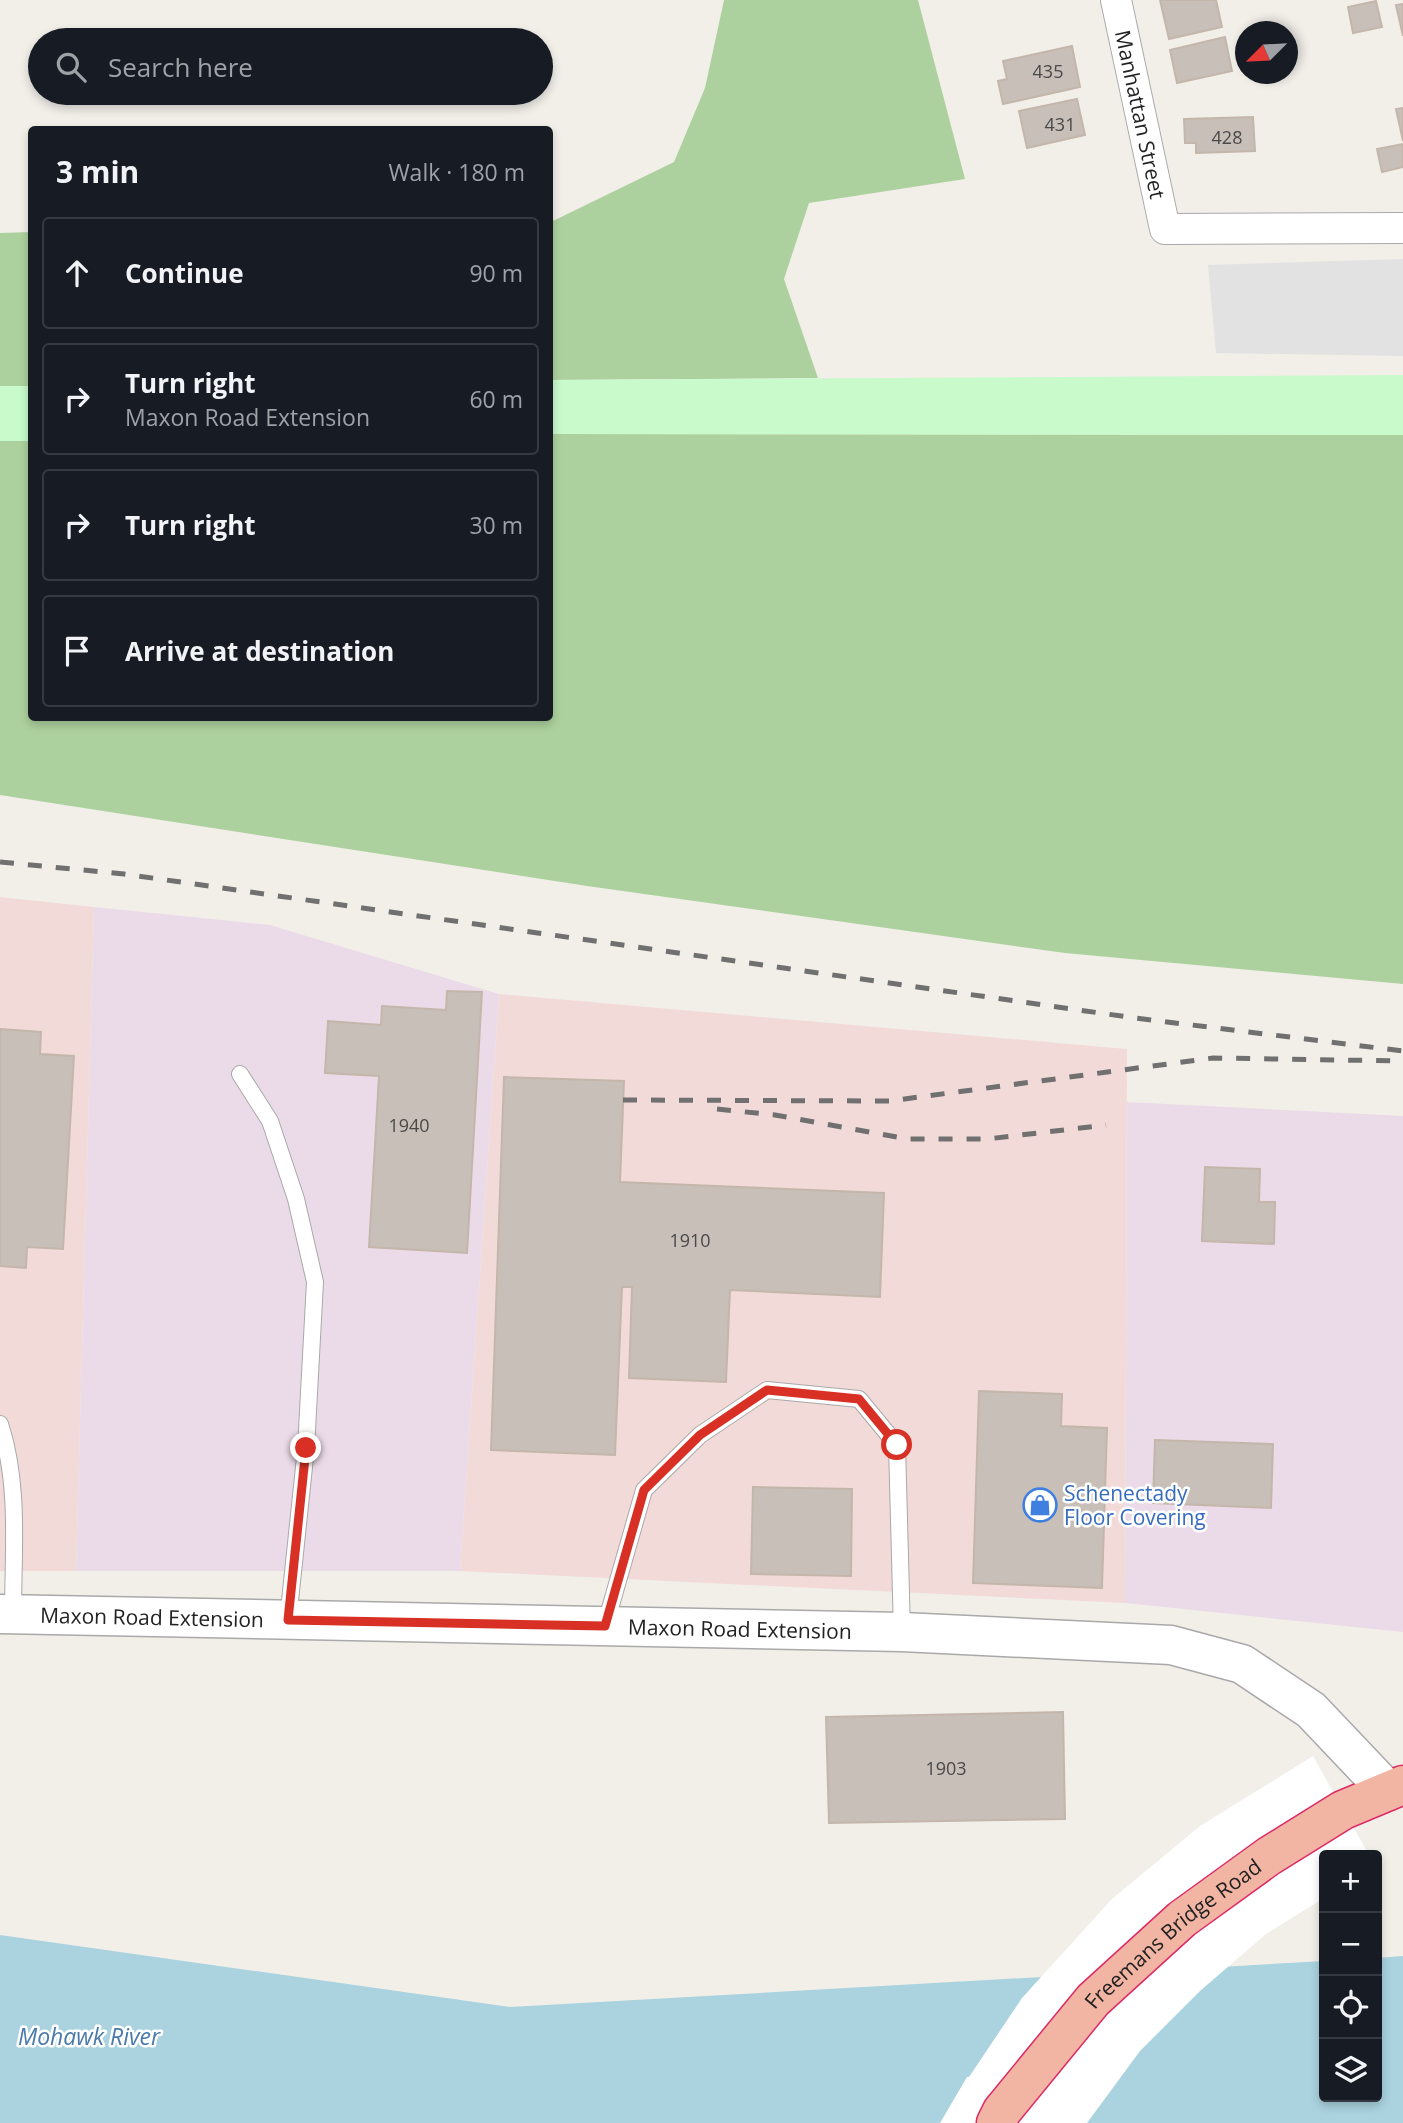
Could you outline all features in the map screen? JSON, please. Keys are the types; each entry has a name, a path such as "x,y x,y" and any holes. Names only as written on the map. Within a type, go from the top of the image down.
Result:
{"highway":[{"name":"Freemans Bridge Road","path":"996,2123 1002,2111 1093,2000 1182,1919 1269,1856 1343,1810 1395,1788"}],"street":[{"name":"Manhattan Street","path":"1116,0 1166,229 1403,228"},
{"name":"Maxon Road Extension","path":"6,1614 902,1632 1171,1646 1242,1664 1311,1710 1395,1788"}],"lane":[{"path":"240,1074 270,1121 296,1199 316,1282 306,1448 288,1620"},
{"path":"605,1626 644,1490 700,1435 767,1390 859,1399 897,1445 902,1632"},
{"path":"0,1424 13,1484 6,1614"}],"shaded area":[{"path":"1403,259 1403,356 1216,353 1208,265"},
{"path":"0,897 94,907 76,1571 0,1571"},
{"path":"94,907 270,925 499,994 460,1571 76,1571"},
{"path":"499,994 1127,1049 1125,1603 460,1571"},
{"path":"1127,1102 1403,1116 1403,1632 1125,1603"}],"green space":[{"path":"724,0 918,0 965,179 809,203 784,279 818,378 553,380 553,220 674,162 705,88"},
{"path":"28,232 28,386 0,386 0,233"},
{"path":"1403,375 1403,435 553,434 553,380"},
{"path":"0,386 28,386 28,441 0,441"},
{"path":"553,434 1403,435 1403,984 1065,953 587,886 0,795 0,441 28,441 28,721 553,721"}],"water":[{"name":"Mohawk River","path":"0,1935 510,2007 1319,1961 1319,2102 1382,2102 1382,1958 1403,1956 1403,2123 0,2123"}],"pier":[{"path":"1313,1756 1366,1850 1319,1850 1319,1901 1266,1934 1200,1991 1140,2051 1087,2123 940,2123 967,2077 1022,1998 1112,1899 1200,1826"}],"building":[{"path":"1160,0 1216,0 1222,27 1169,39"},
{"path":"1376,1 1382,27 1353,33 1348,7"},
{"path":"1403,4 1403,36 1396,5"},
{"path":"1225,37 1232,71 1177,83 1170,50"},
{"path":"1072,46 1080,87 1003,104 998,81 1007,79 1003,61"},
{"path":"1077,99 1085,135 1027,148 1019,111"},
{"path":"1403,108 1403,141 1396,109"},
{"path":"1253,117 1255,151 1196,153 1196,143 1185,143 1184,119"},
{"path":"1403,144 1403,167 1382,172 1377,149"},
{"path":"447,991 482,992 467,1253 369,1247 379,1076 325,1073 328,1021 381,1025 382,1006 446,1010"},
{"path":"0,1029 41,1032 40,1054 74,1056 63,1249 27,1247 26,1268 0,1266"},
{"path":"504,1077 624,1081 620,1182 884,1193 880,1297 730,1290 726,1382 629,1378 632,1287 622,1287 615,1455 491,1450"},
{"path":"1205,1167 1260,1169 1259,1202 1275,1202 1274,1244 1202,1241"},
{"name":"Schenectady Floor Covering","path":"979,1391 1062,1394 1061,1426 1107,1428 1102,1588 973,1583"},
{"path":"1155,1440 1273,1444 1271,1508 1153,1503"},
{"path":"753,1487 852,1489 851,1576 751,1574"},
{"path":"1063,1712 1065,1819 829,1823 826,1717"}],"railway":[{"path":"0,862 124,874 1135,1018 1403,1051"},
{"path":"623,1100 889,1101 1213,1058 1403,1061"},
{"path":"717,1109 775,1115 908,1139 987,1139 1106,1125"}],"place":[{"name":"Schenectady Floor Covering","path":"1040,1505"}],"route":[{"path":"306,1448 288,1620 605,1626 644,1490 700,1435 767,1390 859,1399 897,1445"}]}
